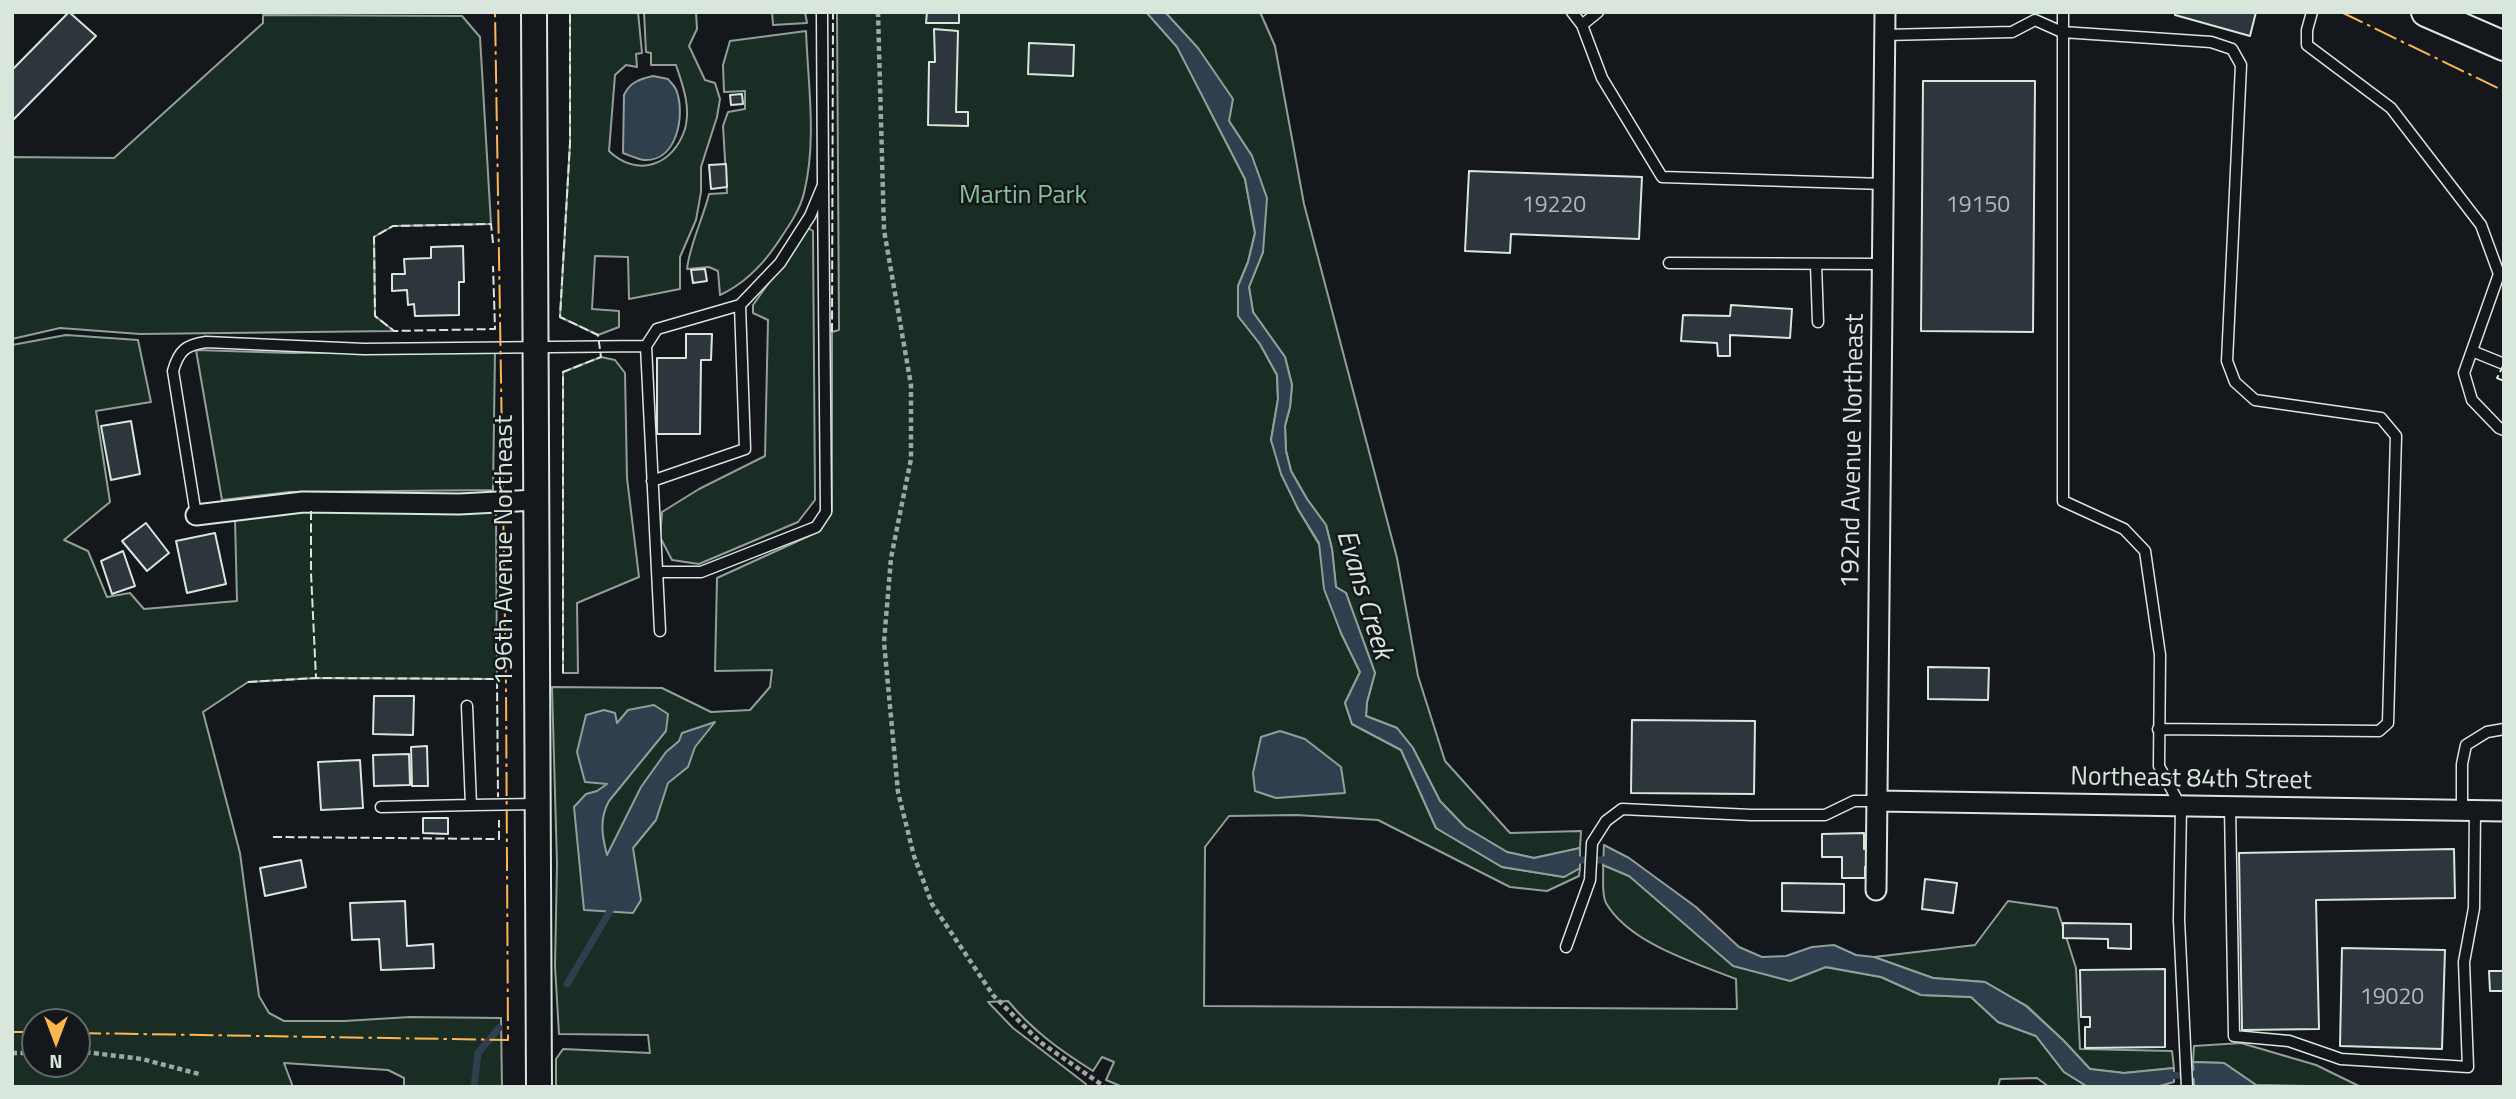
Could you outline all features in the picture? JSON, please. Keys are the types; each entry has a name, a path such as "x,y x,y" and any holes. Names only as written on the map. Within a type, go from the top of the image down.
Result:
{"main road":[{"path":"2426,12 2504,46"}],"street":[{"name":"196th Avenue Northeast","path":"534,12 539,1087"},
{"name":"192nd Avenue Northeast","path":"1876,890 1885,12"},
{"path":"196,516 303,502 459,504 536,499"},
{"name":"Northeast 84th Street","path":"1877,801 2504,811"}],"lane":[{"path":"657,572 701,572 816,527 826,512 822,12"},
{"path":"1572,12 1582,25 1602,78 1662,177 1885,184"},
{"path":"1582,25 1598,12"},
{"path":"2063,12 2063,501 2124,529 2146,551 2160,655 2159,766 2181,807 2179,920 2187,1087"},
{"path":"2312,12 2307,30 2307,45 2390,108 2481,225 2499,274 2464,373 2472,400 2504,430"},
{"path":"1885,35 2012,32 2035,20 2062,32 2211,42 2232,49 2241,65 2227,361 2235,382 2255,400 2381,418 2396,436 2388,723 2379,731 2158,729"},
{"path":"660,631 646,346 657,329 740,305 780,263 810,216 822,185"},
{"path":"1670,263 1882,264"},
{"path":"1816,264 1818,321"},
{"path":"652,481 745,449 740,305"},
{"path":"196,516 173,370 184,347 206,342 364,349 535,345 646,346"},
{"path":"2472,351 2504,364"},
{"path":"467,706 471,805"},
{"path":"2230,807 2234,1036 2289,1041 2342,1059 2468,1067 2464,962 2474,908 2469,811 2462,764 2466,745 2487,732 2504,729"},
{"path":"1566,947 1590,880 1592,843 1606,821 1622,809 1751,815 1825,815 1854,801 1877,801"},
{"path":"381,807 537,804"}],"path":[{"path":"878,12 884,230 911,385 911,460 891,558 884,642 898,792 914,856 932,904 993,995 1040,1042 1105,1087"},
{"path":"91,1053 142,1059 199,1074"}],"green space":[{"path":"570,12 638,12 642,53 636,54 637,67 626,65 615,75 609,151 620,159 642,166 663,159 679,142 687,121 685,97 676,65 651,65 651,53 646,52 644,12 696,12 697,29 689,46 705,80 715,83 720,99 701,167 701,192 696,220 680,257 680,289 629,299 628,257 595,256 592,309 619,311 619,327 598,335 560,317 570,143"},
{"path":"772,12 805,12 807,23 773,25"},
{"name":"Martin Park","path":"837,12 1260,12 1275,46 1304,204 1397,558 1418,676 1445,761 1510,833 1581,831 1580,848 1534,858 1507,852 1465,827 1440,801 1413,748 1397,728 1366,716 1375,673 1346,593 1336,587 1332,549 1326,525 1291,471 1286,451 1285,426 1292,385 1285,357 1253,312 1249,287 1263,252 1252,156 1229,121 1207,105 1245,179 1255,233 1248,262 1238,286 1238,316 1260,344 1277,375 1278,399 1271,440 1298,509 1320,546 1341,633 1360,672 1345,703 1352,724 1401,750 1436,828 1502,867 1564,877 1580,868 1579,876 1547,891 1510,887 1378,820 1296,815 1229,816 1205,847 1204,1006 1737,1009 1736,979 1664,950 1630,930 1617,917 1604,899 1603,865 1629,876 1790,981 1825,967 1881,977 1921,995 1971,997 1998,1022 2036,1036 2064,1072 2088,1087 2049,1087 2037,1078 2000,1079 1998,1087 1123,1087 1106,1080 1114,1062 1102,1057 1093,1071 1048,1040 1008,1001 988,1002 1013,1028 1086,1084 1085,1087 556,1087 556,1059 563,1049 650,1053 648,1035 559,1034 555,966 557,864 552,687 662,688 711,712 750,710 770,687 772,670 715,671 717,578 820,531 832,511 832,332 839,330"},
{"path":"263,15 462,16 480,37 491,224 393,226 374,237 375,316 394,331 140,334 60,328 12,339 12,157 114,158 263,23"},
{"path":"806,31 811,133 808,173 802,200 788,227 764,261 744,280 720,295 718,271 709,267 687,269 709,194 727,193 723,126 728,112 745,109 745,91 724,92 723,65 730,41"},
{"path":"808,228 813,231 815,500 798,522 699,564 672,560 660,537 662,512 699,489 765,456 768,320 753,313 753,305"},
{"path":"66,335 138,340 151,402 96,411 110,502 64,540 88,551 107,597 130,593 144,609 237,601 235,519 312,511 496,510 497,679 316,678 248,682 203,712 240,853 259,996 269,1013 284,1021 410,1017 501,1018 502,1087 404,1087 404,1078 388,1070 284,1063 293,1087 12,1087 12,345"},
{"path":"196,350 290,353 495,351 493,490 289,492 222,500"},
{"path":"601,357 615,360 625,373 627,478 639,577 577,603 578,673 563,673 563,372"},
{"path":"2008,901 2057,908 2076,968 2080,1049 2172,1051 2174,1068 2124,1073 2090,1069 2027,1006 1985,982 1933,978 1874,957 1975,945"},
{"path":"2241,1043 2316,1065 2361,1087 2256,1085 2224,1063 2193,1062 2194,1046"}],"water":[{"path":"1146,12 1165,12 1198,48 1233,99 1229,121 1252,156 1267,198 1263,252 1249,287 1253,312 1285,357 1292,385 1285,426 1286,451 1291,471 1326,525 1332,549 1336,587 1346,593 1375,673 1366,716 1397,728 1413,748 1440,801 1465,827 1507,852 1534,858 1580,848 1580,868 1564,877 1502,867 1436,828 1401,750 1352,724 1345,703 1360,672 1324,589 1319,543 1281,474 1271,440 1278,399 1277,375 1260,344 1238,316 1238,286 1248,262 1255,233 1245,179 1177,47"},
{"path":"653,76 668,79 676,88 679,125 671,146 664,154 655,159 644,160 623,153 624,95 636,82"},
{"path":"654,705 668,714 666,731 609,801 602,828 607,855 641,787 666,752 679,741 682,733 715,722 695,747 688,767 668,783 656,820 633,848 641,900 633,913 584,910 574,807 586,794 607,784 585,782 577,752 586,715 604,710 615,713 617,723 628,710"},
{"path":"1280,731 1305,739 1341,767 1345,793 1276,798 1255,791 1253,773 1261,737"},
{"path":"1604,845 1629,858 1696,907 1739,947 1762,957 1786,956 1812,947 1834,945 1856,955 1874,957 1933,978 1985,982 2026,1006 2090,1069 2124,1073 2174,1068 2174,1082 2156,1087 2088,1087 2064,1072 2036,1036 1998,1022 1971,997 1921,995 1881,977 1826,967 1790,981 1733,966 1629,876 1603,865"},
{"path":"2193,1062 2224,1063 2256,1085 2269,1087 2198,1087 2194,1085"}],"building":[{"path":"69,12 96,36 12,121 12,70"},
{"path":"927,12 959,12 959,23 926,23"},
{"path":"2175,12 2256,12 2250,36 2175,15"},
{"path":"934,29 958,31 956,112 968,112 968,126 928,125 929,62 935,62"},
{"path":"1029,43 1074,45 1073,76 1028,74"},
{"path":"1923,81 2035,81 2033,332 1921,331"},
{"path":"742,94 743,104 731,105 730,95"},
{"path":"726,164 727,187 711,189 709,165"},
{"path":"1469,171 1642,177 1639,239 1511,234 1510,253 1465,251"},
{"path":"463,246 464,282 459,282 459,315 415,316 414,304 408,305 407,290 392,291 392,274 405,274 404,259 431,258 431,247"},
{"path":"705,269 707,281 693,283 691,270"},
{"path":"1731,305 1792,309 1790,338 1730,335 1730,356 1718,356 1717,343 1681,341 1683,315 1730,316"},
{"path":"686,334 712,334 711,360 701,360 700,434 657,434 657,358 686,358"},
{"path":"131,421 140,474 111,480 101,426"},
{"path":"146,523 169,553 147,571 122,541"},
{"path":"215,533 226,584 187,593 176,541"},
{"path":"123,551 135,586 112,594 101,561"},
{"path":"1928,667 1989,668 1988,700 1928,699"},
{"path":"374,696 414,696 413,735 373,734"},
{"path":"1632,720 1755,721 1754,794 1631,793"},
{"path":"427,746 428,786 412,786 411,747"},
{"path":"409,754 410,785 374,786 373,755"},
{"path":"360,760 363,808 321,810 318,762"},
{"path":"423,818 448,818 448,834 423,833"},
{"path":"1864,833 1864,849 1873,849 1874,867 1865,867 1865,878 1842,878 1842,857 1822,857 1822,834"},
{"path":"2454,849 2455,898 2316,900 2319,1029 2242,1030 2239,853"},
{"path":"301,860 306,887 265,896 260,868"},
{"path":"1925,879 1957,883 1953,913 1922,909"},
{"path":"1782,883 1844,884 1844,913 1782,911"},
{"path":"405,901 407,946 433,944 434,968 381,970 379,939 352,940 350,903"},
{"path":"2063,923 2131,924 2131,949 2108,948 2108,939 2063,938"},
{"path":"2342,948 2445,950 2442,1049 2340,1046"},
{"path":"2165,969 2165,1047 2085,1048 2085,1027 2090,1027 2090,1017 2081,1017 2080,970"},
{"path":"2489,971 2504,971 2504,991 2490,991"}],"waterway":[{"name":"Evans Creek","path":"1570,860 1611,860"},
{"path":"567,984 610,911"},
{"path":"474,1087 478,1053 499,1028"},
{"name":"Evans Creek","path":"2165,1076 2202,1074"}],"fence":[{"path":"563,673 563,372 601,357 598,335 560,317 570,143 570,12"},
{"path":"832,332 833,12"},
{"path":"493,243 491,224 393,226 374,237 375,316 394,331 495,329 493,266"},
{"path":"2504,364 2497,378 2504,381"},
{"path":"311,511 316,678"},
{"path":"248,682 316,678 497,679 498,797"},
{"path":"273,837 499,839 499,820"}],"power":[{"path":"91,1033 508,1040 506,685 495,12"},
{"path":"2341,12 2504,91"},
{"path":"12,1032 21,1032"}]}
